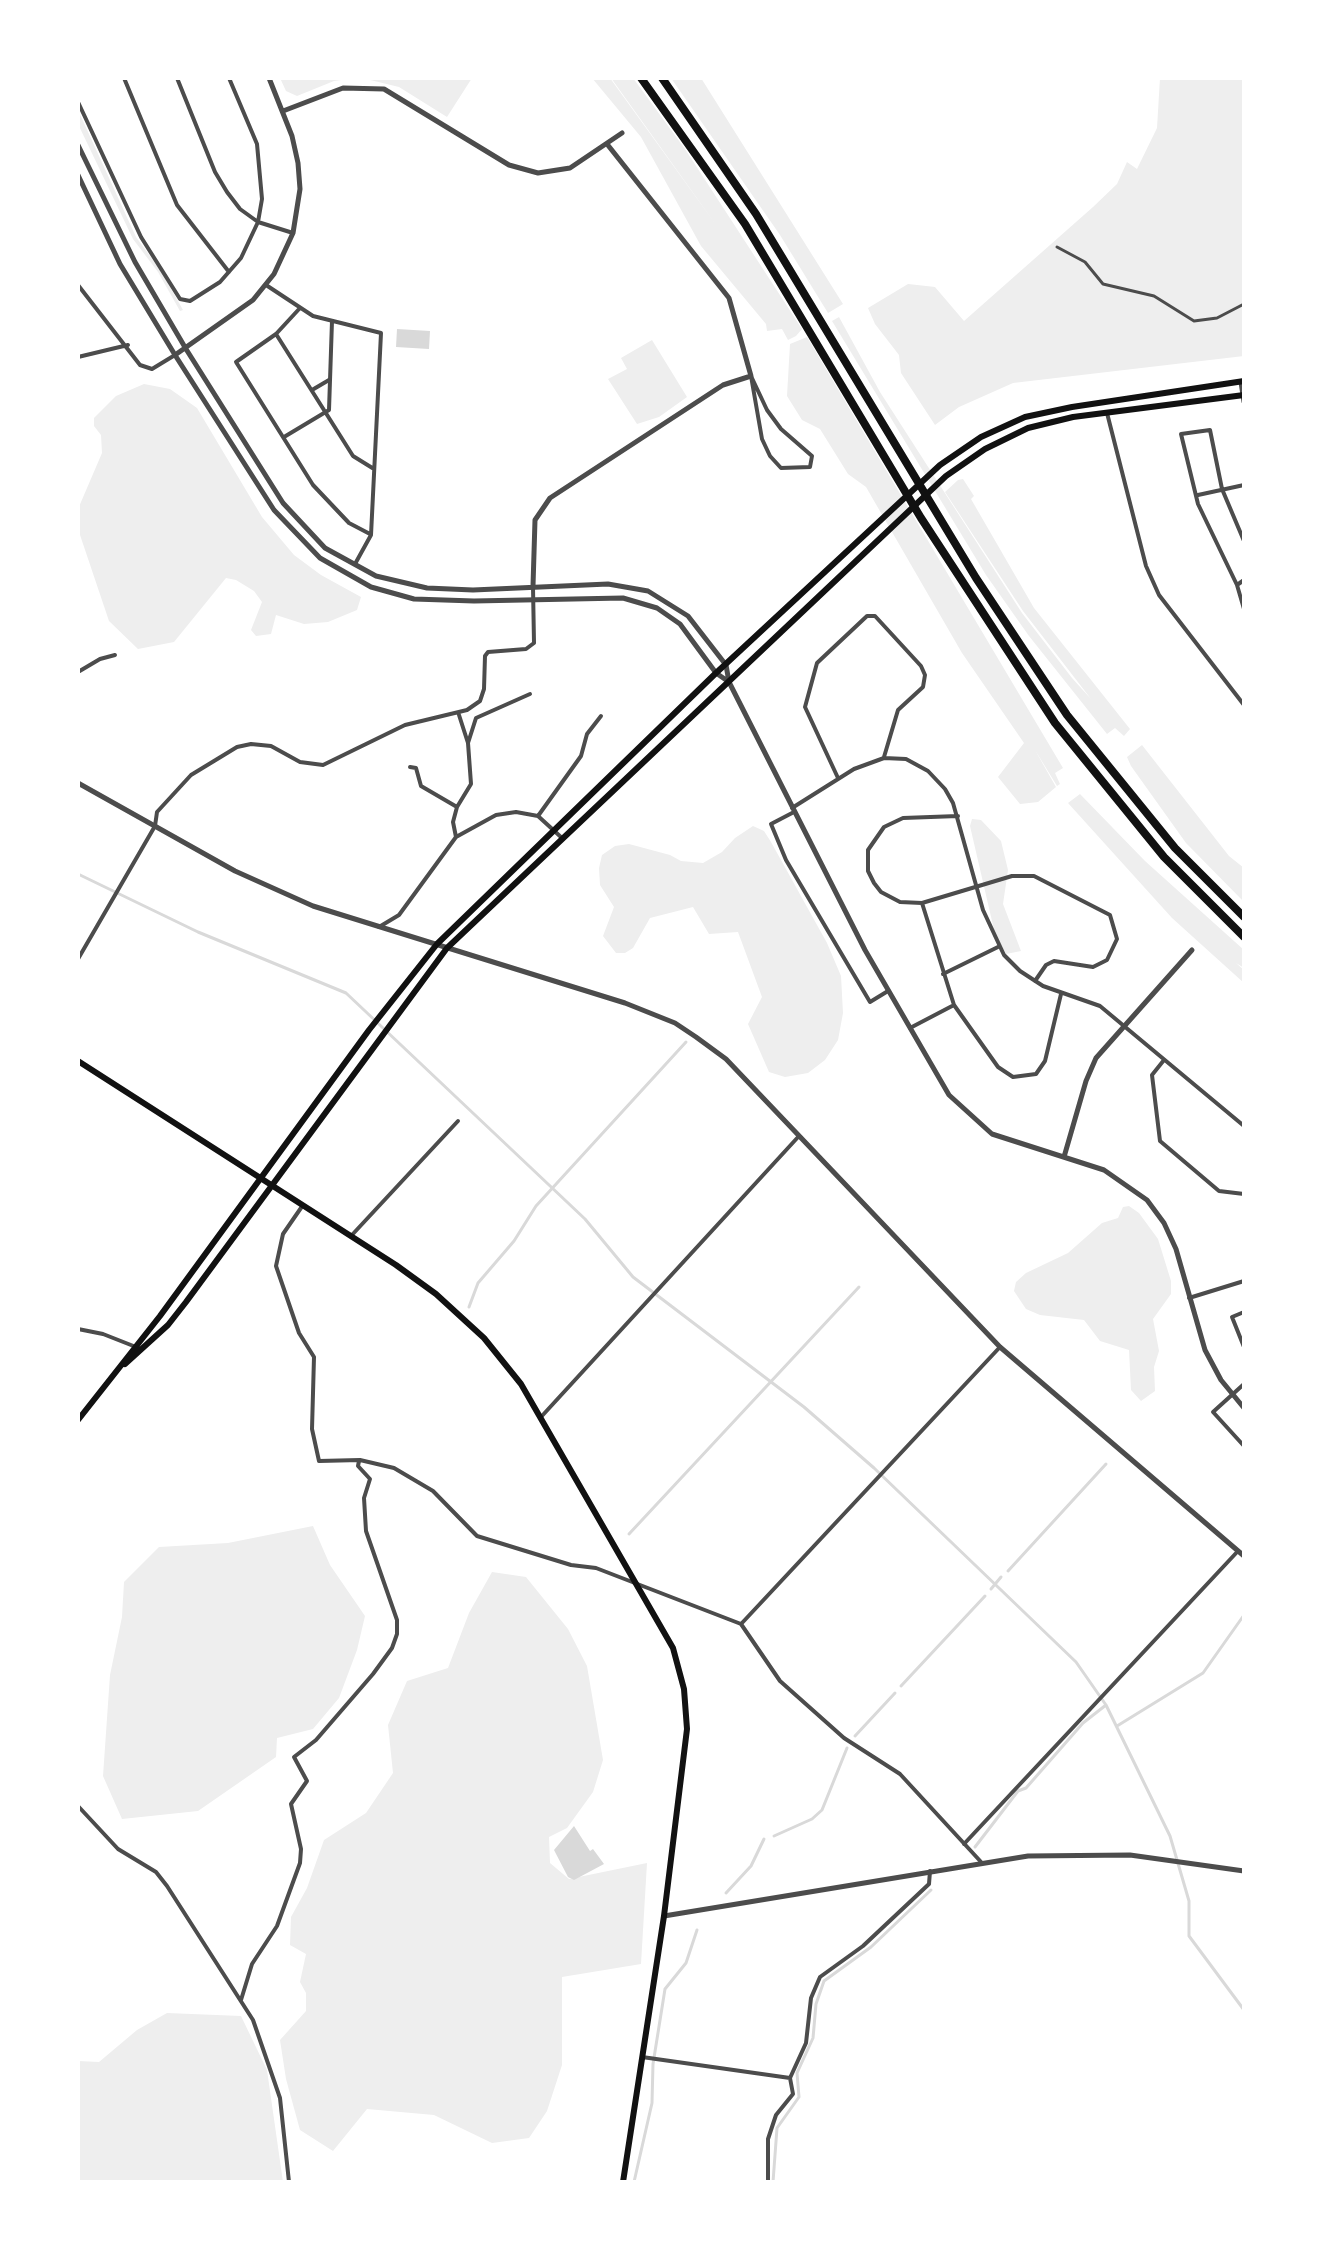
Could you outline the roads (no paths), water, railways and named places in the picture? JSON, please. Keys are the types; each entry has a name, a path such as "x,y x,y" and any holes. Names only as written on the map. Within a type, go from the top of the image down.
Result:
{"highway":[{"path":"641,78 745,224 921,518 1055,723 1164,857 1244,937"},
{"path":"662,78 756,214 976,578 1067,715 1175,848 1244,917"}],"main road":[{"path":"78,1420 263,1178 369,1030 437,944 716,673 940,465 981,437 1025,417 1242,382"},
{"path":"111,1376 168,1325 447,948 965,461 1028,428 1107,413 1244,395"},
{"path":"78,1061 351,1236 426,1287 464,1319 499,1355 541,1417 673,1648 684,1689 687,1729 664,1916 623,2182"}],"street":[{"path":"124,78 177,205 229,272"},
{"path":"177,78 215,172 240,209 258,222 293,233"},
{"path":"78,102 141,237 180,299 190,301 229,272 241,258 258,222 262,199 261,162 257,144 229,78"},
{"path":"78,285 146,368 159,366 234,317 266,285 282,262 293,233 300,189 298,163 283,111 269,78"},
{"path":"283,111 343,88 384,89 509,165 538,173 570,168 622,133"},
{"path":"607,144 729,298 742,334 762,439 770,456 781,468 810,467 812,456 781,429 767,410 751,376"},
{"path":"78,145 135,262 186,349 283,503 325,548 354,566 384,579 427,588 473,590 623,585 661,595 688,616 726,665 729,682 793,810 888,991 949,1095 992,1134 1118,1177 1147,1200 1172,1238 1205,1350 1232,1395 1244,1408"},
{"path":"78,175 120,264 279,517 297,538 337,570 371,587 414,599 608,597 646,603 680,624 716,673 729,682"},
{"path":"1057,247 1085,262 1103,284 1154,296 1194,321 1217,318 1244,304"},
{"path":"266,285 300,308 332,321 381,333 371,535 354,566"},
{"path":"300,308 276,334 236,362 313,485 333,509 371,535"},
{"path":"326,413 332,321"},
{"path":"276,334 353,456 375,470"},
{"path":"78,357 128,345"},
{"path":"78,959 155,826 157,812 191,775 237,747 271,746 300,762 323,765 405,725 458,714 480,701 488,652 510,652 532,646 535,520 550,498 723,385 751,376"},
{"path":"312,390 329,380"},
{"path":"1242,382 1244,402"},
{"path":"284,437 326,413"},
{"path":"1107,413 1146,566 1159,595 1244,705"},
{"path":"1244,541 1222,489 1210,430 1181,434 1205,523 1237,585 1244,609"},
{"path":"1198,495 1244,485"},
{"path":"1237,585 1244,580"},
{"path":"838,778 805,707 817,663 867,616 875,616 921,666 925,675 923,687 898,710 884,758"},
{"path":"78,672 100,659 115,655"},
{"path":"468,743 475,732 476,718 530,694"},
{"path":"456,837 453,822 457,807 471,784 468,743 458,714"},
{"path":"538,816 581,756 587,734 601,716"},
{"path":"888,991 870,1002 786,860 771,824 838,778 884,758 906,759 928,771 945,789 958,816 983,910 998,947 1012,964 1035,981 1061,994 1092,1001 1244,1126"},
{"path":"410,767 416,768 421,786 457,807"},
{"path":"78,783 283,893 379,927 625,1003 675,1023 726,1059 1000,1347 1244,1556"},
{"path":"379,927 399,915 456,837 496,815 516,812 538,816 562,838"},
{"path":"958,816 893,822 877,834 868,850 868,871 881,892 900,902 922,903 1005,878 1034,876 1103,910 1117,930 1113,954 1100,964 1083,966 1054,961 1046,965 1035,981"},
{"path":"922,903 954,1005 998,1067 1013,1077 1036,1074 1045,1061 1061,994"},
{"path":"943,974 998,947"},
{"path":"1064,1157 1090,1069 1121,1026 1192,950"},
{"path":"910,1029 954,1005"},
{"path":"1164,1060 1152,1075 1160,1141 1219,1191 1244,1194"},
{"path":"351,1236 458,1121"},
{"path":"541,1417 800,1136"},
{"path":"303,1205 283,1234 276,1266 299,1333 314,1357 312,1429 319,1461 360,1460 394,1468 433,1491 477,1536 571,1565 596,1568 741,1624 780,1681 844,1738 900,1774 982,1863"},
{"path":"1189,1298 1244,1281"},
{"path":"1244,1312 1232,1317 1244,1347"},
{"path":"78,1329 103,1334 136,1347"},
{"path":"741,1624 1000,1347"},
{"path":"1244,1384 1213,1412 1244,1446"},
{"path":"241,2000 252,1964 277,1926 300,1863 301,1849 291,1804 307,1781 294,1757 316,1740 373,1674 392,1648 397,1634 397,1620 366,1531 364,1498 370,1479 358,1466 360,1460"},
{"path":"964,1844 1238,1551"},
{"path":"78,1806 118,1849 162,1879 241,2000 274,2072 289,2182"},
{"path":"664,1916 1028,1856 1102,1854 1167,1858 1244,1871"},
{"path":"768,2182 768,2139 776,2115 793,2094 790,2078 806,2043 811,1998 820,1977 863,1946 929,1884 930,1871"},
{"path":"642,2057 790,2078"}],"waterway":[{"path":"78,874 198,932 346,993 585,1219 633,1277 804,1407 874,1468 1076,1662 1106,1705 1170,1836 1189,1901 1189,1936 1244,2010"},
{"path":"469,1307 478,1283 514,1241 536,1206 686,1042"},
{"path":"629,1534 859,1287"},
{"path":"1008,1571 1106,1464"},
{"path":"991,1589 1001,1577"},
{"path":"901,1686 985,1596"},
{"path":"1117,1726 1203,1673 1244,1615"},
{"path":"855,1736 895,1693"},
{"path":"975,1847 1018,1791 1026,1788 1083,1723 1106,1705"},
{"path":"774,1836 812,1819 822,1810 847,1748"},
{"path":"726,1893 751,1866 764,1839"},
{"path":"773,2182 777,2128 799,2097 797,2073 813,2038 816,2004 824,1981 871,1947 931,1890"},
{"path":"634,2182 652,2103 653,2064 665,1989 686,1963 697,1930"}]}
